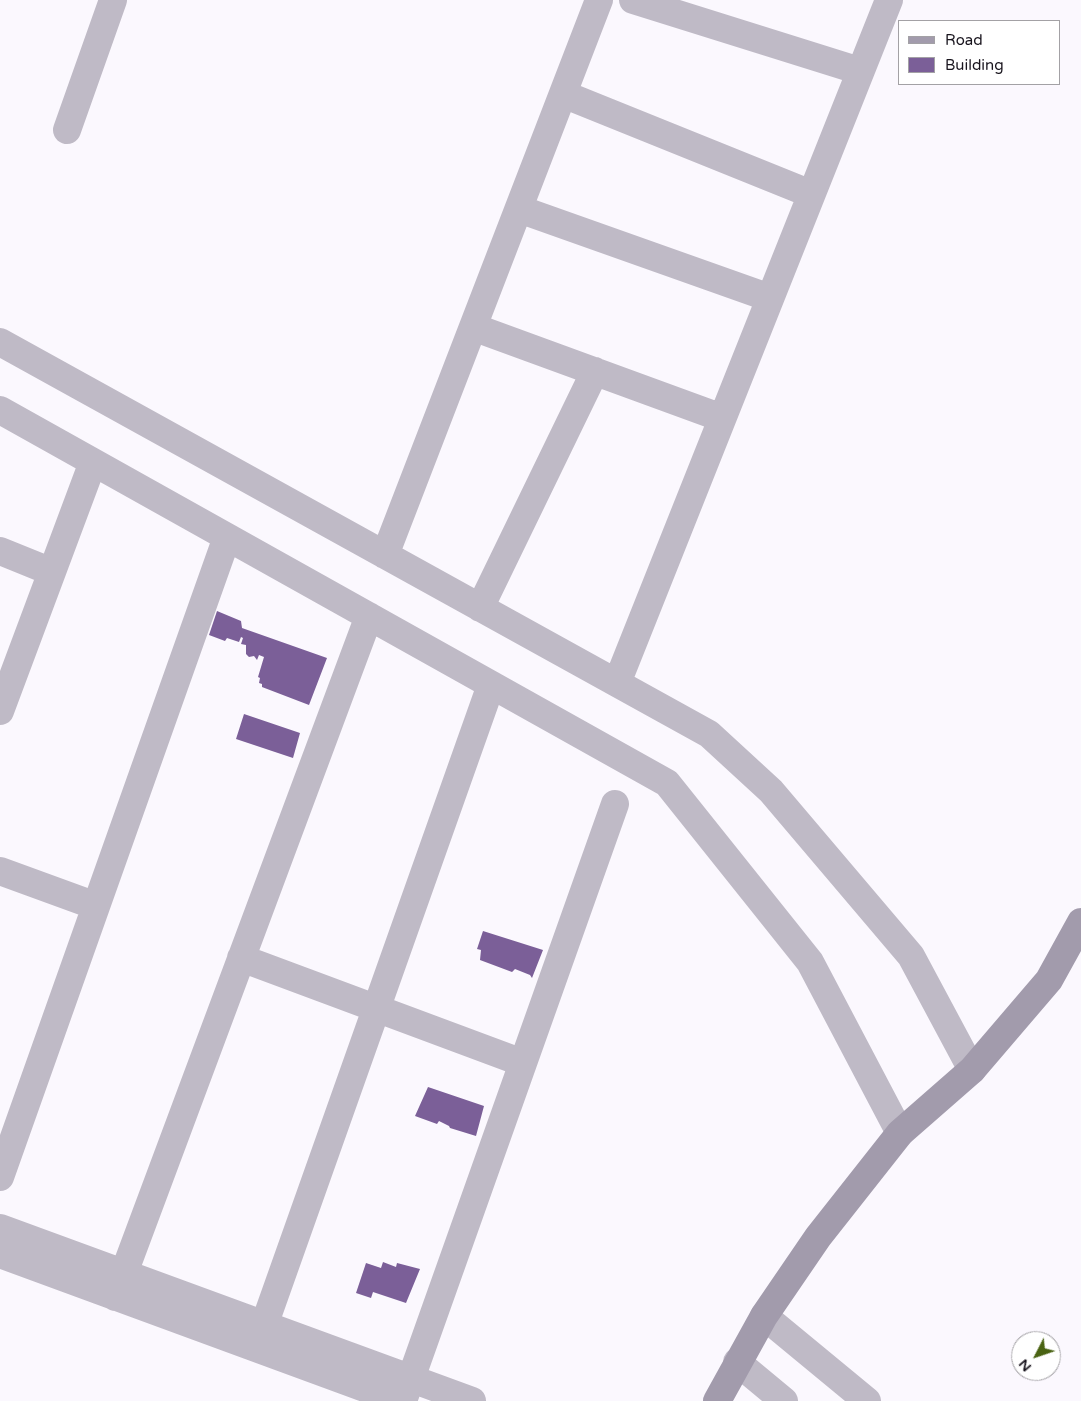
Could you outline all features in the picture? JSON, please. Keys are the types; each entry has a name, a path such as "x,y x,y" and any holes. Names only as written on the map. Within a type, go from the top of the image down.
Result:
{"street":[{"path":"67,130 113,0"},
{"path":"385,555 600,0"},
{"path":"633,0 860,71"},
{"path":"617,683 889,0"},
{"path":"563,94 811,194"},
{"path":"519,208 770,298"},
{"path":"473,327 722,418"},
{"path":"0,342 709,734 771,791 911,956 972,1070"},
{"path":"480,608 595,372"},
{"path":"0,410 667,783 810,962 900,1133"},
{"path":"0,712 93,462"},
{"path":"0,1177 228,537"},
{"path":"0,551 52,572"},
{"path":"119,1285 369,616"},
{"path":"260,1337 491,685"},
{"path":"405,1394 614,804"},
{"path":"0,871 96,906"},
{"path":"717,1401 764,1316 818,1237 900,1133 972,1070 1049,980 1081,922"},
{"path":"241,958 523,1063"},
{"path":"0,1228 119,1285 260,1337 405,1394 472,1401"},
{"path":"0,1254 119,1285"},
{"path":"764,1316 867,1401"},
{"path":"737,1362 784,1401"}],"building":[{"path":"217,611 241,621 242,628 327,658 309,705 262,687 258,677 264,657 259,655 257,660 254,656 249,657 246,654 246,645 241,644 243,638 241,637 239,642 227,638 225,641 209,635"},
{"path":"244,714 300,733 293,758 236,739"},
{"path":"483,931 543,950 532,978 530,975 515,969 512,972 480,960 481,950 477,949"},
{"path":"428,1087 484,1106 476,1136 450,1128 439,1121 437,1124 415,1116"},
{"path":"383,1262 396,1267 397,1263 420,1269 406,1303 373,1292 371,1298 356,1293 366,1263 381,1268"}]}
